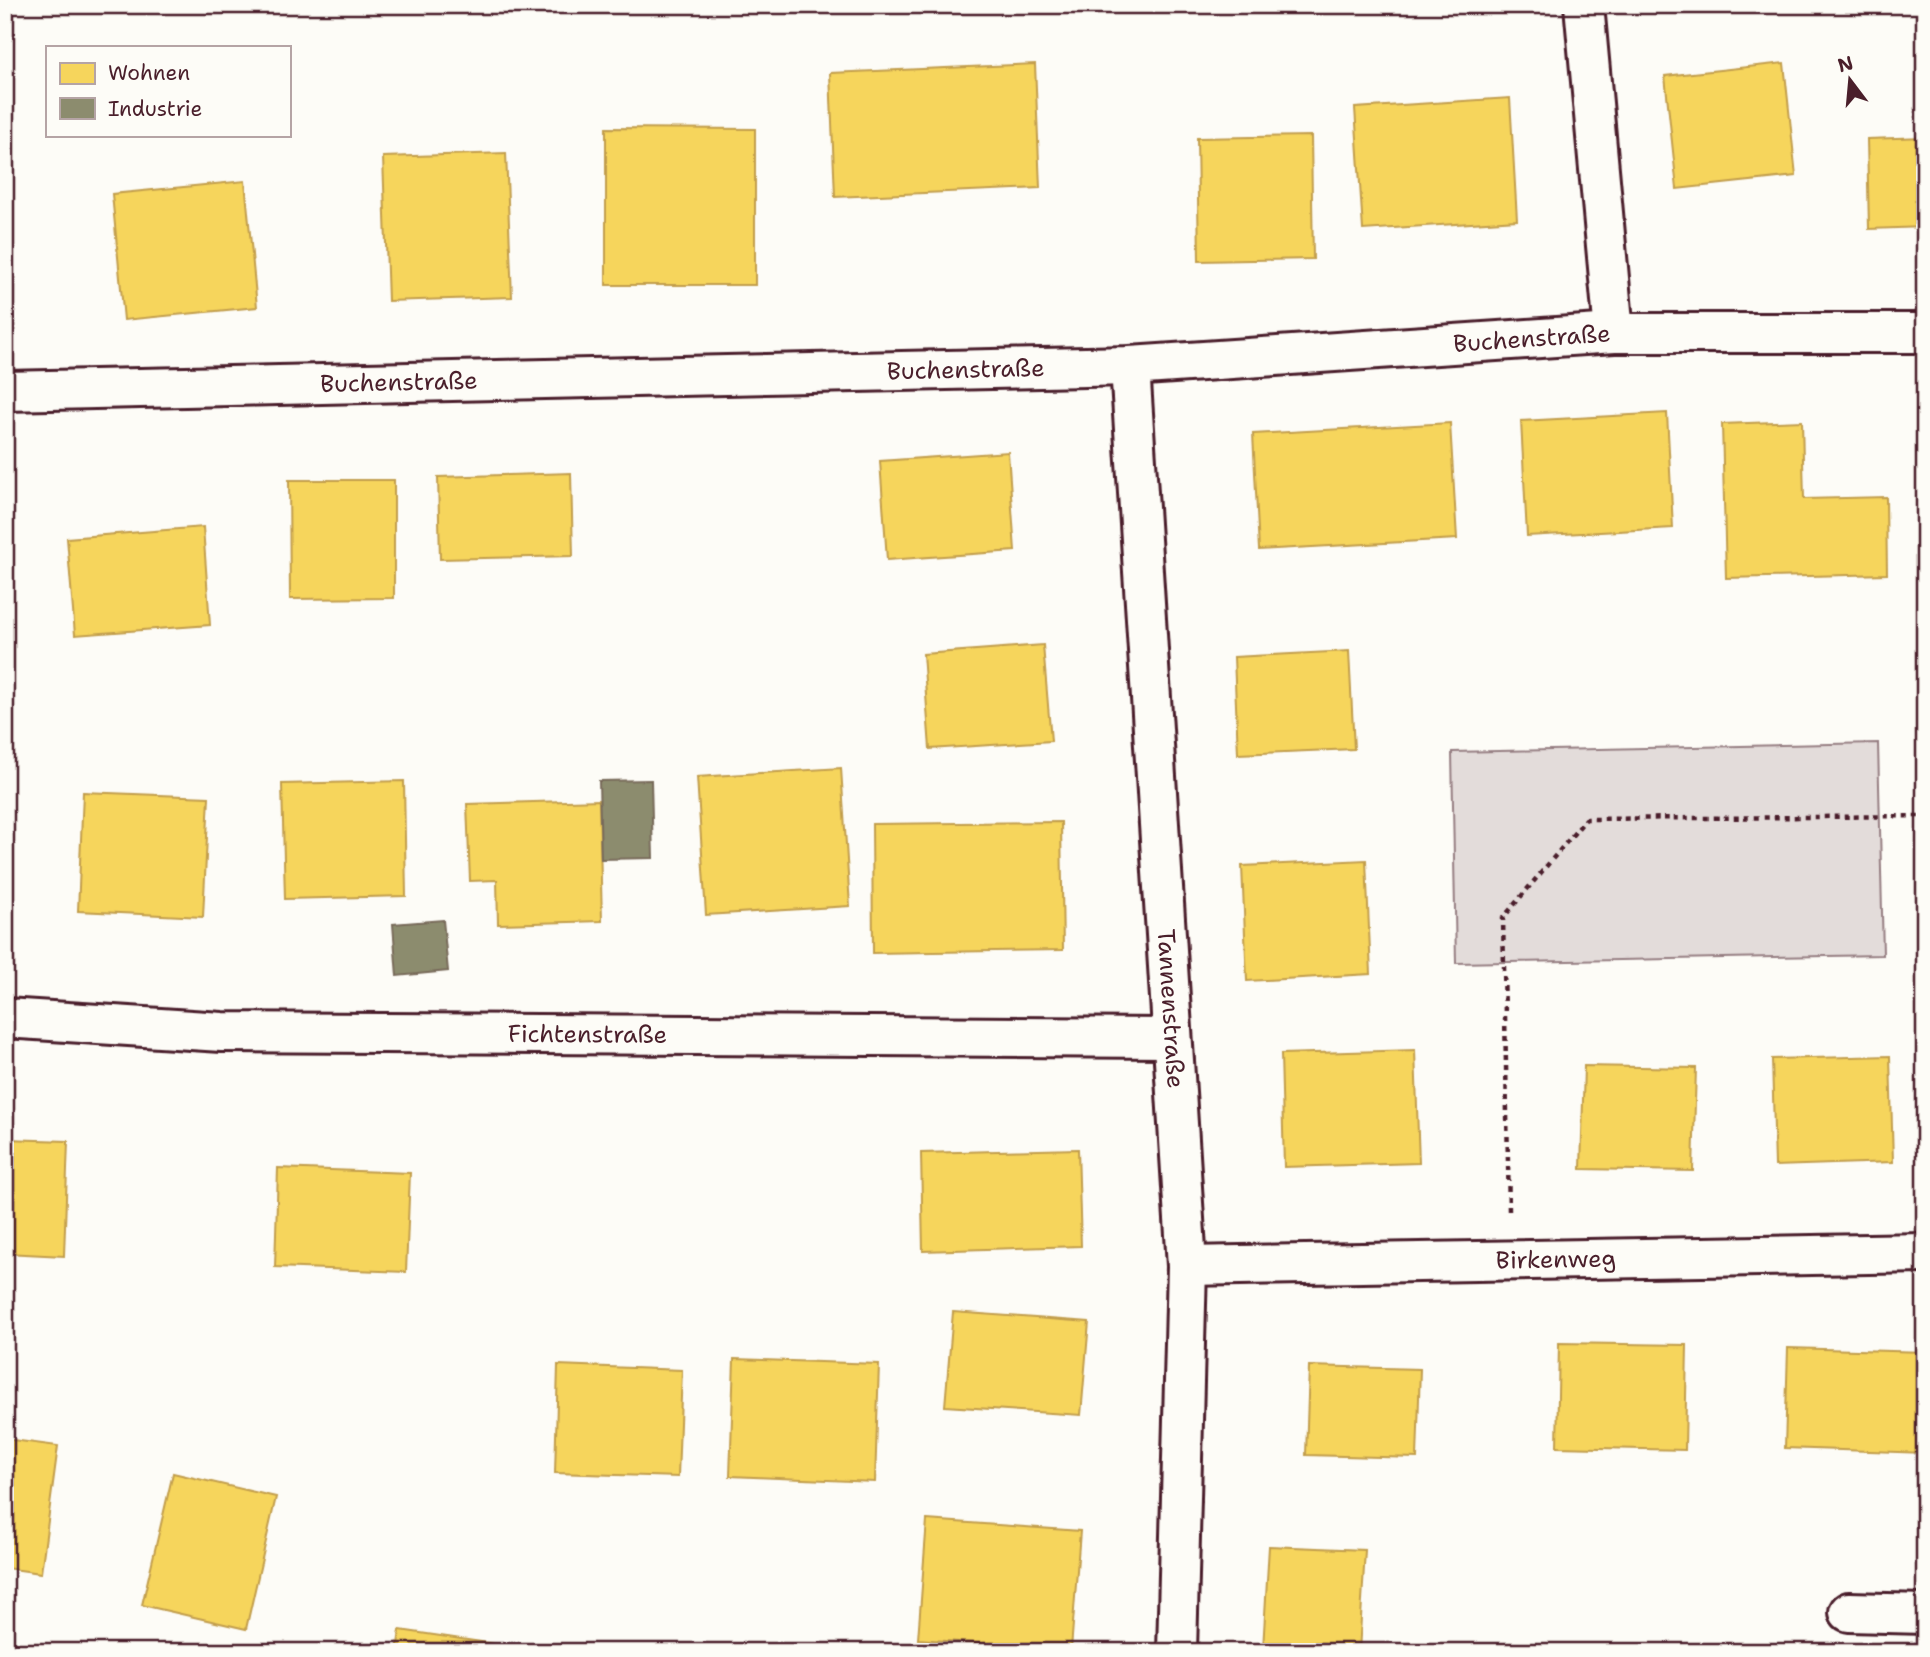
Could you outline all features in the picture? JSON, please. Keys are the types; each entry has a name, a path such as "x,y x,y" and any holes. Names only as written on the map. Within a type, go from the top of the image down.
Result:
{"street":[{"path":"1584,5 1614,333"},
{"name":"Buchenstraße","path":"5,391 1130,366 1614,333 1925,333"},
{"name":"Tannenstraße","path":"1130,366 1187,1266 1177,1652"},
{"name":"Fichtenstraße","path":"5,1018 222,1032 1171,1038"},
{"name":"Birkenweg","path":"1187,1266 1925,1253"},
{"path":"1849,1612 1925,1614"}],"path":[{"path":"1510,1261 1503,918 1586,819 1925,816"}],"shaded area":[{"path":"1878,743 1883,955 1456,963 1452,752"}],"building: Wohnen":[{"path":"1784,63 1796,176 1677,189 1665,76"},
{"path":"1035,64 1040,188 835,197 830,73"},
{"path":"1510,98 1517,220 1363,230 1355,108"},
{"path":"606,128 755,129 755,285 606,285"},
{"path":"1311,136 1313,259 1199,261 1197,138"},
{"path":"1925,137 1925,227 1869,229 1867,139"},
{"path":"506,153 512,297 388,301 383,157"},
{"path":"245,181 257,307 124,320 112,194"},
{"path":"5,209 10,209 6,314 5,314"},
{"path":"1667,413 1673,528 1527,536 1521,421"},
{"path":"1802,421 1804,499 1886,497 1887,574 1726,578 1722,424"},
{"path":"1450,423 1457,539 1259,550 1253,434"},
{"path":"1008,452 1015,551 887,560 880,461"},
{"path":"571,473 573,556 440,559 438,477"},
{"path":"289,480 394,480 394,598 290,599"},
{"path":"203,527 210,625 75,635 67,538"},
{"path":"1043,645 1051,741 930,749 923,654"},
{"path":"1349,651 1354,749 1238,754 1234,657"},
{"path":"841,768 850,906 706,915 697,777"},
{"path":"404,781 406,896 285,899 282,784"},
{"path":"83,792 209,797 203,917 78,911"},
{"path":"599,800 602,921 498,924 497,880 470,881 467,804"},
{"path":"1061,822 1063,950 873,953 872,824"},
{"path":"1366,860 1371,974 1247,981 1242,866"},
{"path":"1415,1050 1419,1163 1284,1167 1281,1054"},
{"path":"1890,1056 1893,1162 1775,1166 1772,1059"},
{"path":"1584,1066 1696,1068 1693,1171 1581,1169"},
{"path":"5,1139 68,1141 64,1256 5,1253"},
{"path":"1078,1149 1081,1246 923,1251 921,1153"},
{"path":"278,1168 410,1173 406,1272 275,1267"},
{"path":"953,1312 1089,1322 1081,1415 945,1406"},
{"path":"1559,1343 1687,1345 1685,1450 1557,1447"},
{"path":"1788,1348 1925,1352 1925,1453 1785,1448"},
{"path":"734,1359 879,1364 875,1482 730,1476"},
{"path":"558,1365 682,1370 678,1477 555,1473"},
{"path":"1309,1366 1420,1369 1417,1458 1306,1455"},
{"path":"5,1439 58,1446 41,1573 5,1568"},
{"path":"173,1473 276,1497 246,1629 142,1605"},
{"path":"927,1520 1080,1531 1071,1650 918,1639"},
{"path":"1269,1546 1365,1550 1359,1652 1263,1649"},
{"path":"400,1630 509,1646 508,1652 397,1652"}],"building: Industrie":[{"path":"651,780 653,858 601,859 599,781"},
{"path":"443,920 448,971 397,976 393,924"}]}
